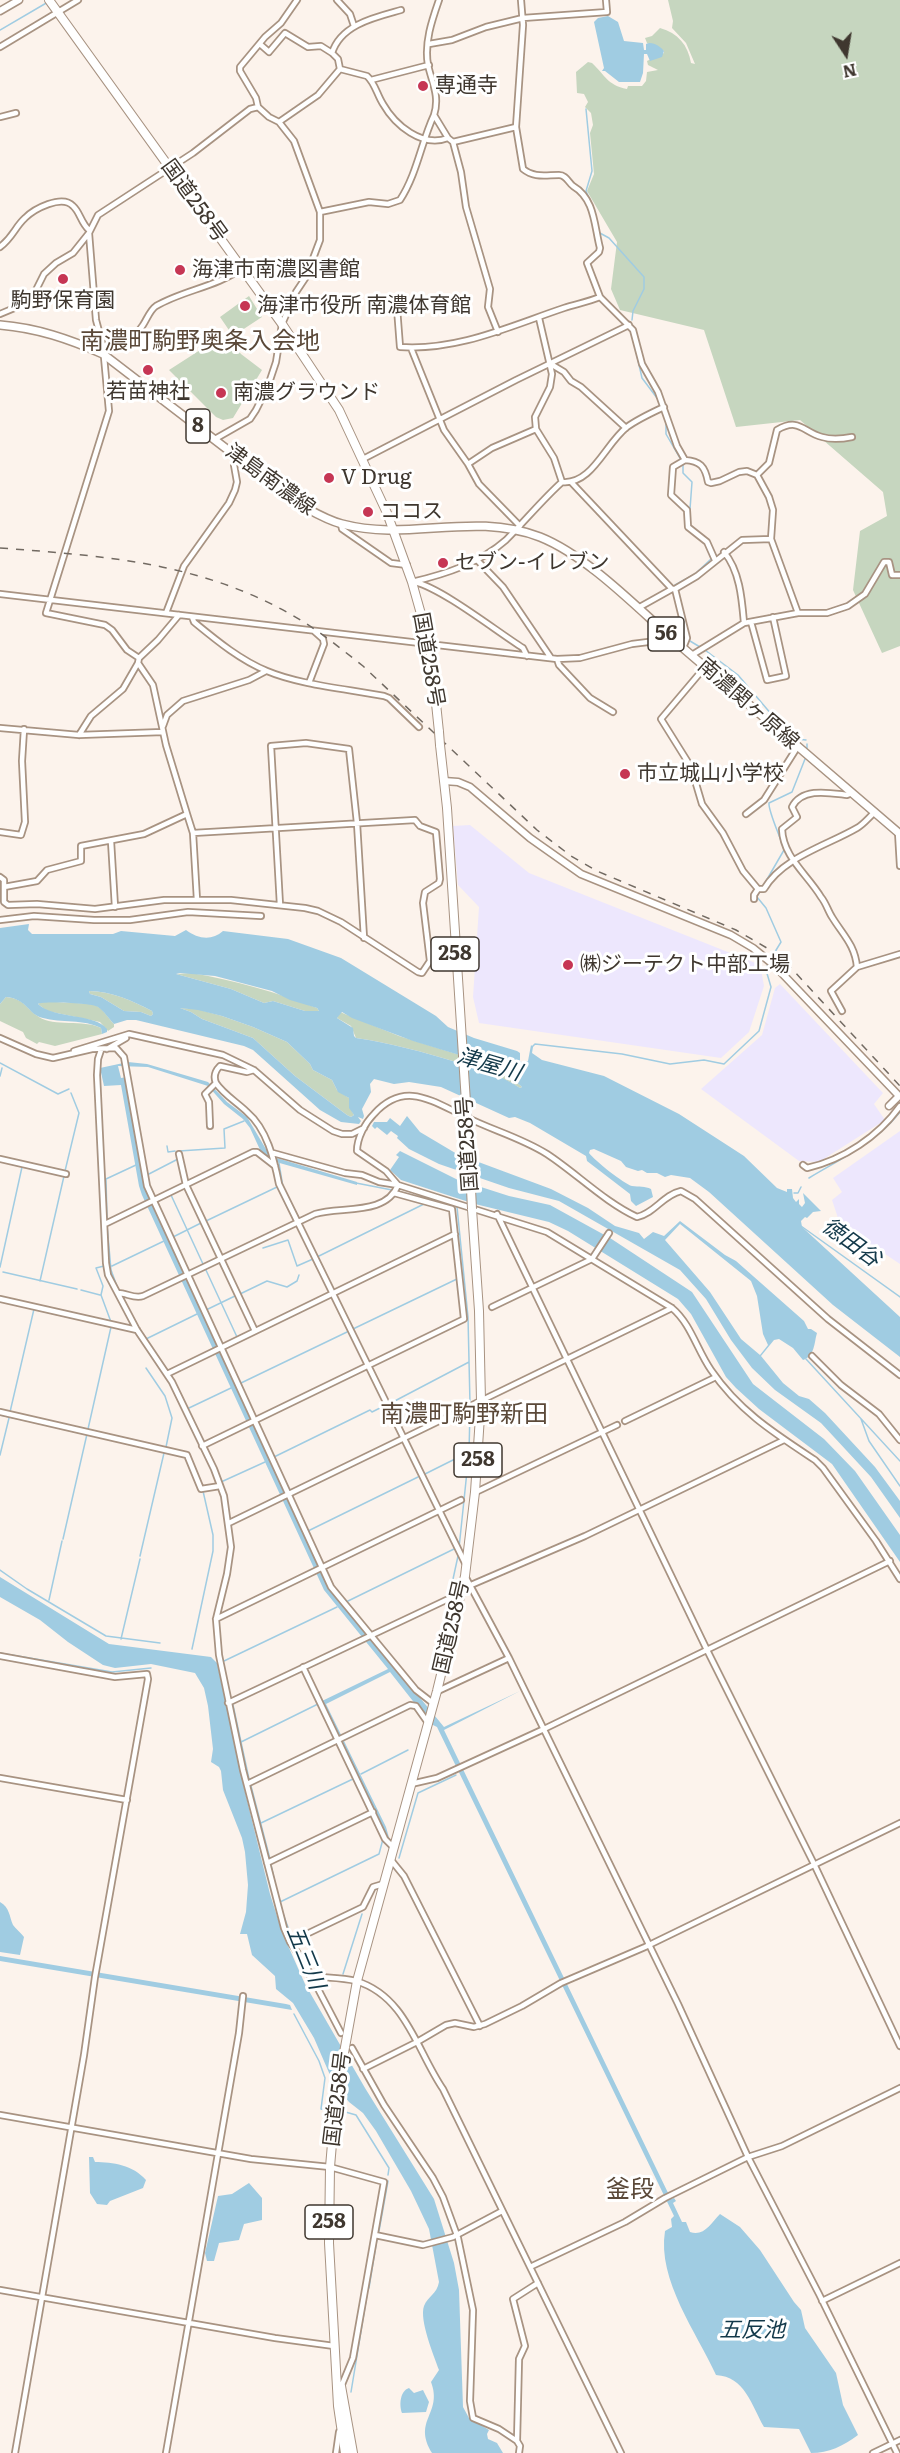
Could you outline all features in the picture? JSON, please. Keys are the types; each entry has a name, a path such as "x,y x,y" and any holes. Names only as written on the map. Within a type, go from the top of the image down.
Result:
{"highway":[{"name":"国道258号","path":"49,0 282,324 339,410 394,531 412,582 430,646 447,808 479,1311 481,1401 476,1492 465,1576 437,1691 357,1981 348,2048 336,2097 330,2167 329,2262 340,2427 345,2453"},
{"name":"国道258号","path":"335,2346 353,2453"}],"main road":[{"name":"津島南濃線","path":"0,325 46,332 103,350 297,503 319,516 341,524 394,531"},
{"name":"南濃関ヶ原線","path":"394,531 483,525 518,528 561,548 582,562 637,608 899,833"}],"street":[{"path":"0,11 19,0"},
{"path":"0,47 78,0"},
{"path":"215,439 250,419 256,410 268,386 276,362 282,324 296,292 306,277 320,240 320,212 294,141 279,122 258,107 256,98 240,71 240,67 280,23 297,0"},
{"path":"337,0 350,14 354,26"},
{"path":"320,212 369,202 388,204 400,200 410,185 423,139 438,103 429,65 429,44 430,26 439,0"},
{"path":"521,0 523,18 516,127 523,169 528,173 547,178 560,175 587,197 600,248 599,252 587,263 600,297 629,325 635,337 642,364 658,392 677,446 685,460"},
{"path":"429,44 452,40 486,27 523,18 607,12 606,0"},
{"path":"332,52 337,39 354,26 402,10"},
{"path":"261,45 269,52 285,33 309,47 321,46 332,52 338,59 340,69"},
{"path":"371,80 429,65"},
{"path":"340,69 361,73 371,80 392,119 400,126 423,139 440,141 448,138"},
{"path":"279,122 318,95 340,69"},
{"path":"0,314 32,298 44,274 56,262 73,253 98,215 206,144 250,109 258,107"},
{"path":"0,117 16,113"},
{"path":"434,115 453,142 461,171 466,207 490,289 488,307 498,332"},
{"path":"453,142 516,127"},
{"path":"0,247 14,234 22,220 50,204 69,203 74,206 89,231 96,320 103,350 109,411 46,613 105,625 138,661 153,685 163,732 193,833 197,900"},
{"path":"103,350 135,334 142,328 155,307 221,281 242,268"},
{"path":"397,308 400,347 411,348 444,346 498,332 600,297"},
{"path":"539,318 552,374 550,387 536,417 536,429 554,458 562,482"},
{"path":"363,459 549,363 629,325"},
{"path":"411,348 434,404 438,420 479,484 518,528"},
{"path":"549,363 582,387 626,428"},
{"path":"572,483 590,470 626,428 664,407"},
{"path":"757,475 769,463 777,430 785,426 799,425 825,438 852,437"},
{"path":"468,464 492,448 536,429"},
{"path":"166,613 184,566 229,503 237,482 234,465 238,458"},
{"path":"715,560 707,542 688,527 687,510 671,495 673,467 685,460 696,461 704,467 711,483 720,482 739,472 747,471 757,475 773,510 771,538 798,613"},
{"path":"562,482 572,483 673,589 687,638 683,648"},
{"path":"412,582 451,571 477,560 518,528 562,482"},
{"path":"341,524 342,529 392,563 406,565"},
{"path":"637,608 697,576 724,552 742,540 771,538"},
{"path":"724,552 730,560 736,577 744,624"},
{"path":"477,560 503,586 559,665 590,699 613,712"},
{"path":"692,655 744,624 798,613 827,613 848,606 865,594 884,562 889,562 892,575 900,575"},
{"path":"412,582 423,584 450,601 523,648 527,656"},
{"path":"0,594 554,659 580,658 632,644 672,639"},
{"path":"79,735 91,716 123,690 138,661 179,615"},
{"path":"192,617 194,622 225,646 266,671 309,683 384,696 389,698 418,727"},
{"path":"751,622 766,680 786,676 773,618"},
{"path":"309,683 324,644 323,639 314,631"},
{"path":"705,667 661,719 691,767 702,804 723,834 742,871 760,889"},
{"path":"163,726 168,715 183,701 249,680 266,671"},
{"path":"0,728 79,735 163,732"},
{"path":"0,832 21,835 25,822 22,761 24,729"},
{"path":"279,905 271,746 306,743 349,749 357,823 364,938"},
{"path":"746,814 764,800 798,746"},
{"path":"444,781 458,782 470,787 530,838 581,874 731,935 769,961 899,1096 888,1106"},
{"path":"852,793 847,795 816,792 794,802 792,807 797,818 782,829 786,848 794,862 821,897 850,942 855,953 857,967"},
{"path":"754,899 754,895 771,877 834,838 858,827 875,812"},
{"path":"4,888 37,881 47,870 81,861 81,846 144,834 187,814"},
{"path":"0,877 4,880 2,896 8,905 37,904 75,908 115,908 164,900 197,900 318,910 422,973 430,961 423,903 425,892 439,883 440,879 436,832 420,826 415,820 193,833"},
{"path":"899,833 900,866"},
{"path":"111,841 115,908"},
{"path":"0,920 34,916 94,921 130,920 188,912 261,916"},
{"path":"842,1011 831,991 857,967 900,954"},
{"path":"65,1056 83,1047 129,1034 223,1055 254,1070 300,1110 333,1131 342,1134 352,1134 364,1128 386,1102 410,1095 434,1101 545,1153 626,1212 637,1217 650,1211 670,1193 681,1191 695,1199 850,1338 900,1376"},
{"path":"134,1035 104,1049 98,1059 108,1275 137,1330 167,1374 220,1486 227,1508 230,1561 216,1619 219,1655 228,1703 279,1912 290,1942 341,2033"},
{"path":"0,1038 44,1057 65,1056 92,1049 116,1048 126,1064 146,1179 154,1200 322,1568 335,1593 416,1690 433,1706"},
{"path":"210,1126 209,1102 205,1094 213,1085 214,1074 220,1066 254,1070"},
{"path":"213,1085 249,1113 274,1155 279,1184 297,1223 466,1565"},
{"path":"802,1164 807,1168 830,1162 879,1131 900,1106"},
{"path":"364,1128 357,1151 386,1171 396,1190 497,1214 547,1232 594,1257 672,1308 685,1323 716,1377 752,1417 815,1460 823,1468 890,1561 900,1579"},
{"path":"105,1224 253,1152 257,1152 275,1164"},
{"path":"179,1154 186,1185 255,1331"},
{"path":"202,1446 464,1319 451,1208 396,1190 362,1175 345,1173 274,1155"},
{"path":"0,1159 66,1174"},
{"path":"118,1293 139,1297 327,1210 376,1205 384,1202 396,1190"},
{"path":"497,1214 707,1650 814,1864 900,2046"},
{"path":"492,1307 594,1257 609,1233"},
{"path":"167,1374 455,1234"},
{"path":"0,1299 137,1330"},
{"path":"229,1523 672,1308"},
{"path":"812,1356 841,1385 879,1414 900,1440"},
{"path":"625,1421 716,1377"},
{"path":"0,1412 187,1455 201,1489 220,1486"},
{"path":"476,1492 616,1425"},
{"path":"471,1586 546,1554 784,1440"},
{"path":"216,1619 461,1500"},
{"path":"411,1784 430,1780 544,1729 890,1561"},
{"path":"465,1576 509,1658 650,1944 748,2157 897,2453"},
{"path":"228,1703 461,1593"},
{"path":"0,1656 115,1677 147,1674 15,2453"},
{"path":"437,1691 509,1658"},
{"path":"303,1667 340,1739 385,1839 393,1847"},
{"path":"247,1784 410,1705 416,1706 428,1723"},
{"path":"0,1778 127,1800"},
{"path":"267,1863 374,1812"},
{"path":"363,2069 446,2025 455,2023 480,2026 522,2006 563,1982 650,1944 900,1823"},
{"path":"390,1859 404,1875 480,2026"},
{"path":"290,1942 363,1906 373,1887 383,1884"},
{"path":"310,1976 357,1981 392,2003 400,2011 428,2067 443,2090 621,2453"},
{"path":"166,2453 239,2033 243,1998"},
{"path":"348,2048 443,2197 473,2310 470,2401 472,2414 476,2421 499,2429 517,2441 520,2446 519,2453"},
{"path":"530,2267 626,2222 668,2196 748,2157 782,2146 900,2088"},
{"path":"0,2115 276,2163 330,2167 384,2182 353,2358 341,2388"},
{"path":"375,2235 423,2245 454,2235 502,2211"},
{"path":"822,2301 900,2264"},
{"path":"517,2441 519,2359 525,2346 513,2299 538,2283"},
{"path":"0,2290 335,2346"},
{"path":"336,2453 344,2403"},
{"path":"873,2453 900,2440"}],"shaded area":[{"path":"470,825 529,873 763,966 761,969 764,986 749,1032 721,1058 479,1023 473,997 479,907 458,885 453,826"},
{"path":"780,984 883,1093 874,1104 885,1120 819,1162 799,1161 701,1089 762,1035 775,988"},
{"path":"900,1131 900,1264 840,1224 832,1200 842,1192 833,1178"}],"green space":[{"path":"668,0 900,0 900,646 882,653 853,590 860,531 887,516 883,492 800,420 736,427 704,330 620,310 611,289 617,242 587,191 594,174 590,133 593,125 591,113 585,107 588,102 584,94 577,93 576,72 588,62 592,63 615,85 627,89 628,86 642,86 646,81 647,72 658,70 648,65 647,61 664,53 647,43 645,38 652,36 660,28 672,33 685,45 691,63 695,64 686,43 672,28 673,21"},
{"name":"海津市役所 南濃体育館","path":"249,296 262,317 233,336 220,317"},
{"name":"南濃グラウンド","path":"225,334 241,354 262,370 233,418 223,420 216,417 169,370"},
{"path":"191,973 270,992 317,1008 319,1011 305,1011 273,1001 264,1003 231,989 176,974"},
{"path":"89,991 122,997 152,1011 153,1014 151,1016 141,1012 124,1011 101,997 90,994"},
{"path":"6,997 21,1002 45,1020 94,1025 101,1028 102,1034 55,1046 39,1042 37,1044 26,1038 23,1032 0,1021 0,1004"},
{"path":"43,1001 97,1006 114,1024 114,1027 108,1031 100,1022 47,1011 38,1004"},
{"path":"180,1008 197,1009 222,1016 287,1042 310,1064 313,1070 332,1080 337,1090 349,1098 349,1106 354,1115 351,1117 347,1115 295,1076 253,1038 202,1019"},
{"path":"340,1012 399,1036 479,1061 508,1075 522,1087 444,1058 356,1038 351,1026 337,1018"}],"water":[{"path":"608,16 618,22 624,41 643,43 644,50 646,50 646,44 653,44 664,51 662,57 650,61 647,54 644,54 640,82 619,82 602,71 604,68 594,22 598,18"},
{"name":"津屋川","path":"29,924 28,930 32,934 113,934 121,931 175,936 186,930 205,938 223,931 288,939 341,958 436,1016 448,1027 474,1038 517,1051 523,1063 528,1061 531,1045 532,1053 542,1060 604,1076 679,1114 744,1156 777,1188 787,1192 787,1189 792,1189 793,1198 796,1202 799,1199 802,1207 805,1203 803,1193 821,1211 813,1212 807,1218 805,1217 801,1221 802,1227 900,1317 900,1357 833,1305 709,1192 690,1178 671,1175 665,1177 657,1173 638,1171 594,1149 590,1150 589,1153 592,1156 623,1181 632,1186 651,1189 653,1197 636,1206 631,1201 630,1194 587,1161 586,1156 530,1123 515,1117 509,1118 441,1087 409,1082 394,1084 374,1079 370,1084 371,1092 362,1109 363,1119 358,1117 361,1121 359,1124 341,1122 320,1110 253,1050 244,1046 136,1020 114,1024 98,1007 94,1006 38,1004 53,1012 93,1020 107,1029 107,1032 102,1034 101,1028 94,1025 38,1016 13,998 6,997 0,1004 0,928","holes":["176,974 215,976 272,991 290,1000 317,1008 319,1011 305,1011 273,1001 264,1003 231,989","89,991 97,991 130,1000 152,1011 153,1014 151,1016 141,1012 124,1011 101,997 90,994","180,1008 222,1016 287,1042 310,1064 313,1070 332,1080 338,1092 349,1098 349,1108 354,1115 351,1117 347,1115 295,1076 253,1038 202,1019","342,1012 413,1041 479,1061 508,1075 522,1087 444,1058 356,1038 353,1028 337,1018"]},
{"name":"五反池","path":"128,1062 147,1064 208,1082 227,1102 247,1117 270,1156 357,1182 357,1185 269,1160 262,1154 250,1128 243,1119 224,1104 208,1086 148,1067 118,1066 121,1078 127,1077 144,1180 334,1593 444,1727 520,1691 444,1730 671,2199 674,2198 676,2201 673,2203 682,2222 686,2222 690,2232 699,2233 720,2214 740,2227 760,2250 801,2310 805,2328 836,2373 843,2405 858,2435 841,2446 824,2452 811,2453 799,2429 764,2427 741,2386 726,2377 716,2375 680,2306 667,2268 664,2250 665,2231 672,2227 671,2219 674,2216 437,1727 431,1724 390,1672 326,1704 386,1827 390,1841 322,1701 388,1669 324,1590 142,1195 121,1085 104,1086 100,1068"},
{"path":"407,1116 420,1132 457,1154 551,1189 588,1208 615,1226 639,1233 644,1239 653,1232 664,1236 680,1221 736,1261 804,1321 808,1329 817,1333 810,1356 803,1360 793,1348 779,1339 774,1340 761,1356 783,1383 799,1396 809,1399 825,1413 875,1467 900,1501 900,1518 871,1477 821,1423 775,1390 752,1368 731,1340 706,1299 680,1270 559,1201 509,1188 439,1164 409,1149 391,1131 387,1135 372,1126 374,1122 387,1122 390,1118 400,1126","holes":["680,1224 751,1281 757,1296 763,1334 768,1345 760,1355 741,1339 710,1292 665,1240"]},
{"path":"400,1151 456,1179 509,1196 550,1205 610,1238 692,1292 753,1384 824,1439 855,1471 900,1535 900,1562 832,1464 759,1409 726,1377 691,1314 678,1299 568,1231 549,1222 475,1204 401,1180 390,1170 399,1157 396,1155"},
{"path":"0,1577 109,1644 211,1657 217,1663 244,1788 270,1894 282,1932 305,1984 365,2088 434,2199 454,2263 459,2290 463,2407 469,2418 489,2430 488,2439 497,2443 503,2453 432,2453 427,2442 426,2424 434,2393 431,2382 439,2370 428,2338 423,2312 424,2306 439,2282 429,2229 411,2191 376,2131 363,2113 349,2102 333,2082 314,2038 293,2003 276,1989 275,1976 252,1955 247,1934 240,1934 246,1912 248,1885 245,1852 242,1838 223,1790 221,1771 211,1762 213,1749 204,1688 195,1673 151,1664 115,1668 103,1665 40,1620 0,1597"},
{"path":"0,1902 7,1910 13,1925 24,1937 20,1955 0,1952"},
{"path":"0,1956 286,2004 290,2005 292,2010 0,1961"},
{"path":"89,2157 93,2157 95,2162 116,2164 135,2171 146,2180 143,2188 110,2201 107,2205 97,2204 90,2193"},
{"path":"249,2183 262,2198 262,2220 244,2224 239,2240 219,2243 214,2261 207,2261 205,2253 218,2196 232,2194"},
{"path":"409,2388 414,2393 423,2390 429,2402 426,2412 402,2413 401,2399"}],"waterway":[{"path":"0,30 48,2"},
{"path":"586,109 592,171 586,191 593,207"},
{"path":"598,232 609,238 644,277 644,289 633,311 632,320"},
{"path":"635,347 642,378 657,398"},
{"path":"666,422 666,434 681,460"},
{"path":"683,464 683,473 692,482 690,509"},
{"path":"675,585 695,574 711,559"},
{"path":"677,604 684,634"},
{"path":"690,641 700,647"},
{"path":"705,650 738,675 778,722 796,739 806,740"},
{"path":"762,888 784,850 769,803 792,792 805,759"},
{"path":"759,892 757,897 766,908 781,942 770,960"},
{"path":"532,1047 535,1044 622,1054 670,1064 704,1060 724,1064 759,1031 771,987 766,970 768,964"},
{"path":"0,1063 58,1094 69,1089"},
{"path":"0,1076 2,1068"},
{"path":"65,1171 79,1113 71,1093"},
{"path":"809,1178 869,1141 891,1123 900,1112"},
{"path":"179,1151 225,1148 224,1129 244,1121"},
{"path":"167,1146 168,1152 175,1151"},
{"path":"147,1175 178,1159"},
{"path":"0,1161 19,1166"},
{"path":"279,1163 283,1187 299,1218"},
{"path":"107,1218 106,1179 136,1165"},
{"path":"0,1267 22,1167"},
{"path":"40,1281 64,1176 62,1175"},
{"path":"356,1183 392,1190"},
{"path":"206,1221 277,1187"},
{"path":"794,1193 798,1193 801,1187"},
{"path":"397,1191 457,1207 468,1317 470,1404"},
{"path":"171,1195 203,1264"},
{"path":"317,1257 426,1203"},
{"path":"300,1222 334,1290"},
{"path":"173,1237 201,1223"},
{"path":"107,1225 111,1270 118,1289"},
{"name":"徳田谷","path":"801,1226 900,1297"},
{"path":"263,1248 288,1240 297,1266 313,1259"},
{"path":"112,1266 164,1241"},
{"path":"104,1266 96,1268 103,1286 101,1295 111,1322"},
{"path":"205,1268 237,1337"},
{"path":"3,1272 77,1289"},
{"path":"240,1294 267,1281 287,1287 297,1281 299,1275"},
{"path":"353,1329 459,1278"},
{"path":"81,1290 100,1295"},
{"path":"336,1294 369,1362"},
{"path":"206,1310 237,1295"},
{"path":"0,1301 71,1318"},
{"path":"10,1412 34,1309"},
{"path":"146,1339 197,1314"},
{"path":"74,1318 111,1327 88,1429"},
{"path":"241,1383 347,1332"},
{"path":"806,1359 900,1461"},
{"path":"389,1404 469,1362"},
{"path":"371,1367 387,1399"},
{"path":"146,1368 165,1396 172,1418 166,1447"},
{"path":"189,1408 231,1388"},
{"path":"390,1405 405,1436"},
{"path":"274,1457 370,1410 372,1412 384,1406"},
{"path":"459,1548 469,1452 470,1410"},
{"path":"0,1415 46,1425"},
{"path":"0,1455 9,1418"},
{"path":"861,1419 869,1441 900,1486"},
{"path":"49,1426 124,1443"},
{"path":"63,1539 87,1434"},
{"path":"127,1444 185,1457"},
{"path":"140,1556 164,1453"},
{"path":"423,1475 467,1453"},
{"path":"221,1482 265,1462"},
{"path":"308,1531 418,1477"},
{"path":"192,1649 213,1551 213,1535 203,1491"},
{"path":"443,1512 445,1518"},
{"path":"49,1600 62,1541"},
{"path":"346,1602 454,1549"},
{"path":"450,1593 458,1556"},
{"path":"121,1639 140,1559"},
{"path":"0,1570 27,1589 106,1636 160,1643"},
{"path":"224,1661 337,1607"},
{"path":"0,1653 112,1672 151,1668"},
{"path":"241,1742 318,1704"},
{"path":"233,1705 249,1779"},
{"path":"361,1774 408,1750"},
{"path":"399,1858 418,1793 456,1775"},
{"path":"261,1823 355,1778"},
{"path":"251,1786 270,1859"},
{"path":"280,1902 379,1854 383,1839"},
{"path":"271,1865 277,1892"},
{"name":"五三川","path":"282,1911 292,1938"},
{"path":"343,1974 362,1914"},
{"path":"294,2014 319,2061 325,2078 321,2109 326,2110"},
{"path":"342,2111 356,2115 389,2168 388,2175"},
{"path":"379,2231 388,2181"},
{"path":"369,2288 377,2239"},
{"path":"351,2392 367,2295"}],"railway":[{"path":"0,548 114,559 186,573 222,583 257,597 301,620 363,666 537,830 571,856 597,871 736,930 772,951 792,969 900,1086"}],"place":[{"name":"専通寺","path":"423,86"},
{"name":"海津市南濃図書館","path":"180,270"},
{"name":"駒野保育園","path":"63,279"},
{"name":"海津市役所 南濃体育館","path":"245,306"},
{"name":"若苗神社","path":"148,370"},
{"name":"南濃グラウンド","path":"221,393"},
{"name":"V Drug","path":"329,478"},
{"name":"ココス","path":"368,512"},
{"name":"セブン-イレブン","path":"443,563"},
{"name":"市立城山小学校","path":"625,774"},
{"name":"㈱ジーテクト中部工場","path":"568,965"}],"district":[{"name":"南濃町駒野奥条入会地","path":"200,342"},
{"name":"南濃町駒野新田","path":"464,1415"},
{"name":"釜段","path":"630,2190"}]}
